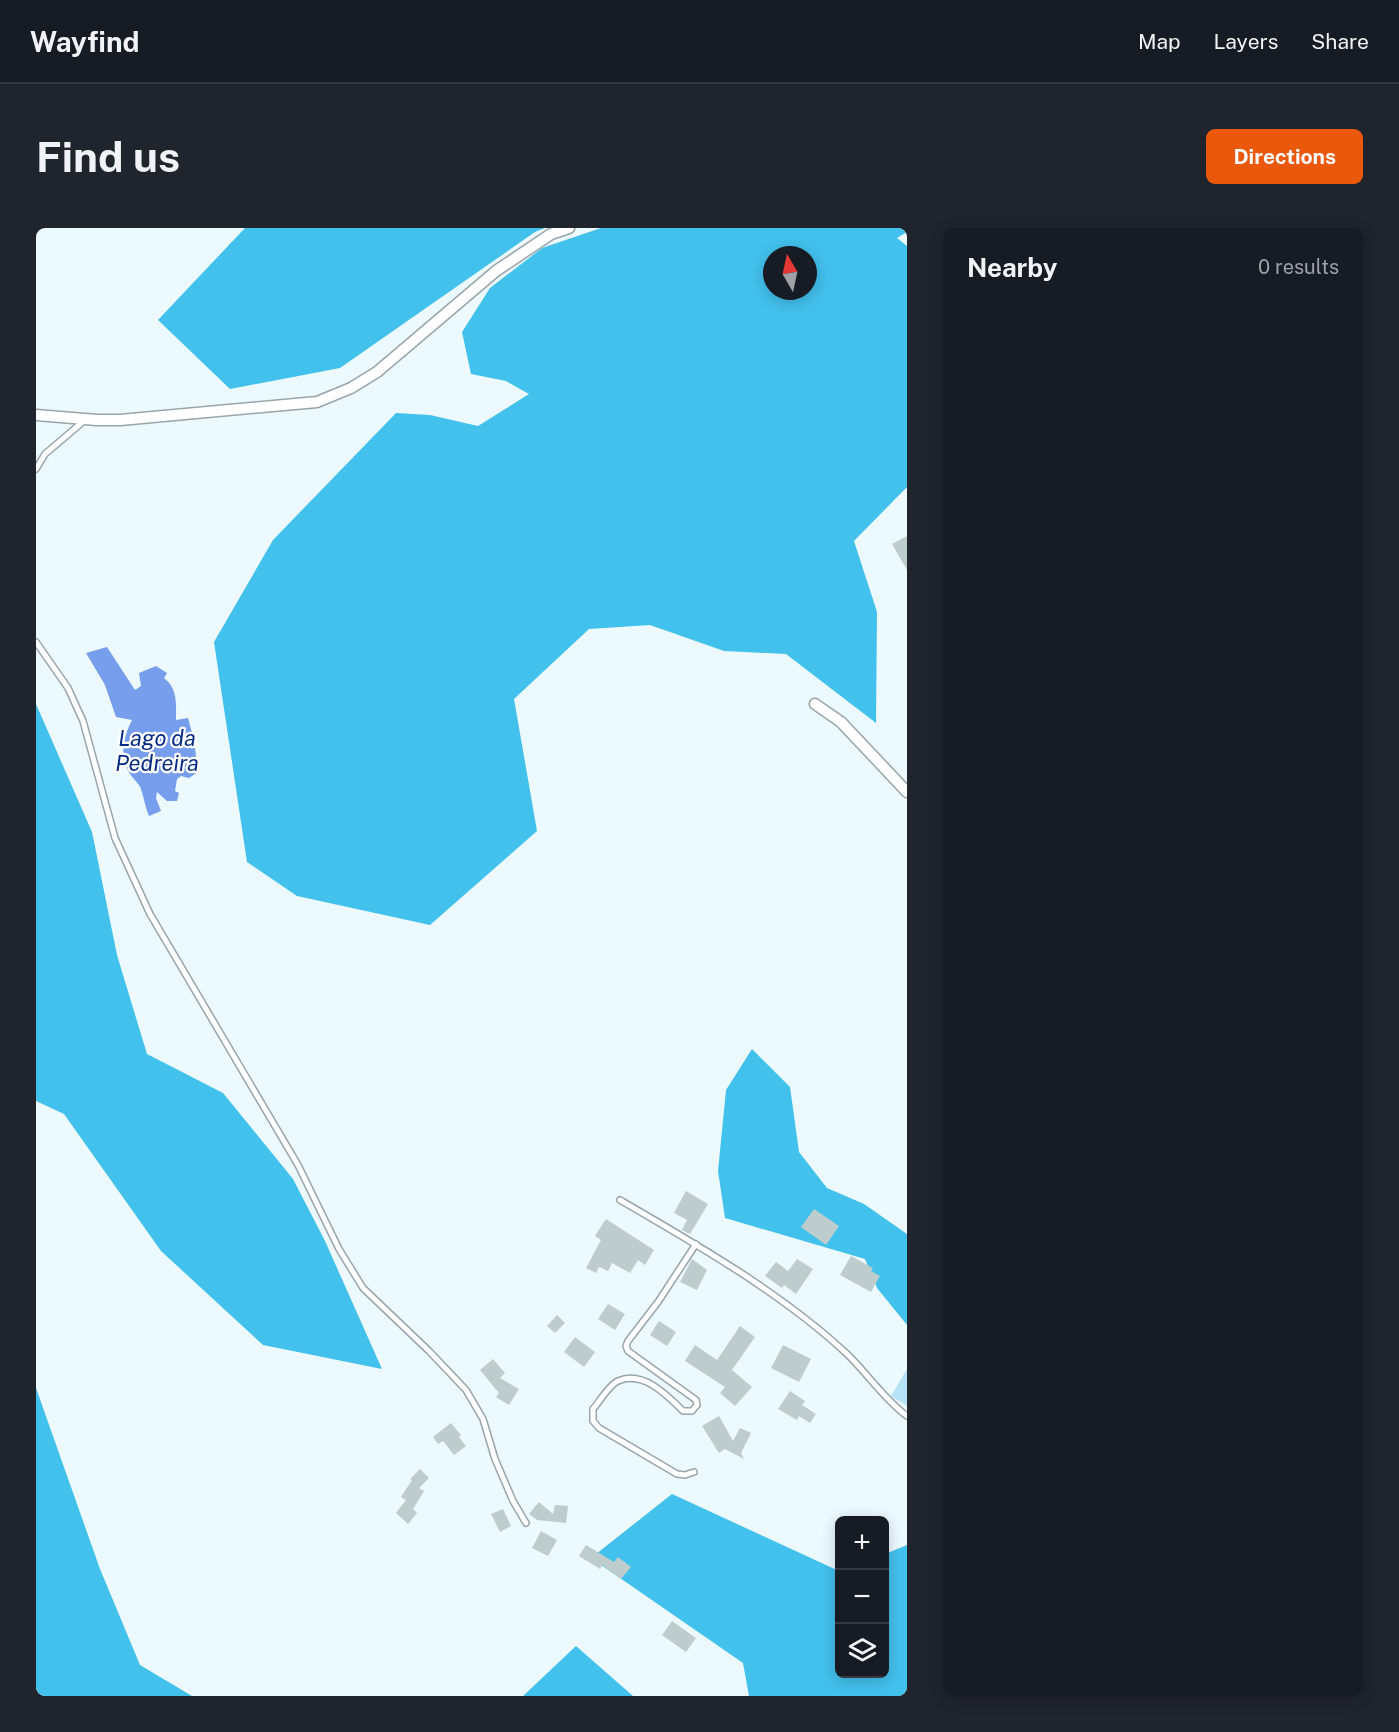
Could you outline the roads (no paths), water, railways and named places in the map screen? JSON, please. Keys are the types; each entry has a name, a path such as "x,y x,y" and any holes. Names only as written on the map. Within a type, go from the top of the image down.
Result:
{"street":[{"path":"36,415 120,420 316,402 351,388 377,372 496,271 551,234 569,228"},
{"path":"815,704 841,722 907,792"}],"lane":[{"path":"36,469 45,454 85,419"},
{"path":"36,642 68,688 83,721 115,838 150,914 298,1165 339,1249 363,1288 466,1390 483,1419 495,1459 513,1502 526,1523"},
{"path":"620,1200 696,1244 789,1307 847,1354 890,1403 907,1416"},
{"path":"694,1472 685,1475 677,1473 599,1428 593,1421 593,1409 617,1381 633,1378 648,1382 668,1395 683,1411 692,1411 696,1405 696,1400 628,1351 626,1346 696,1244"}],"water":[{"name":"Lago da Pedreira","path":"107,647 135,690 141,686 139,673 156,666 167,673 164,678 174,692 176,720 188,718 194,740 198,772 189,778 181,776 177,779 175,791 179,793 177,801 167,801 157,792 156,798 161,811 149,816 140,787 130,774 124,760 126,733 132,720 116,717 105,685 86,653"}]}
